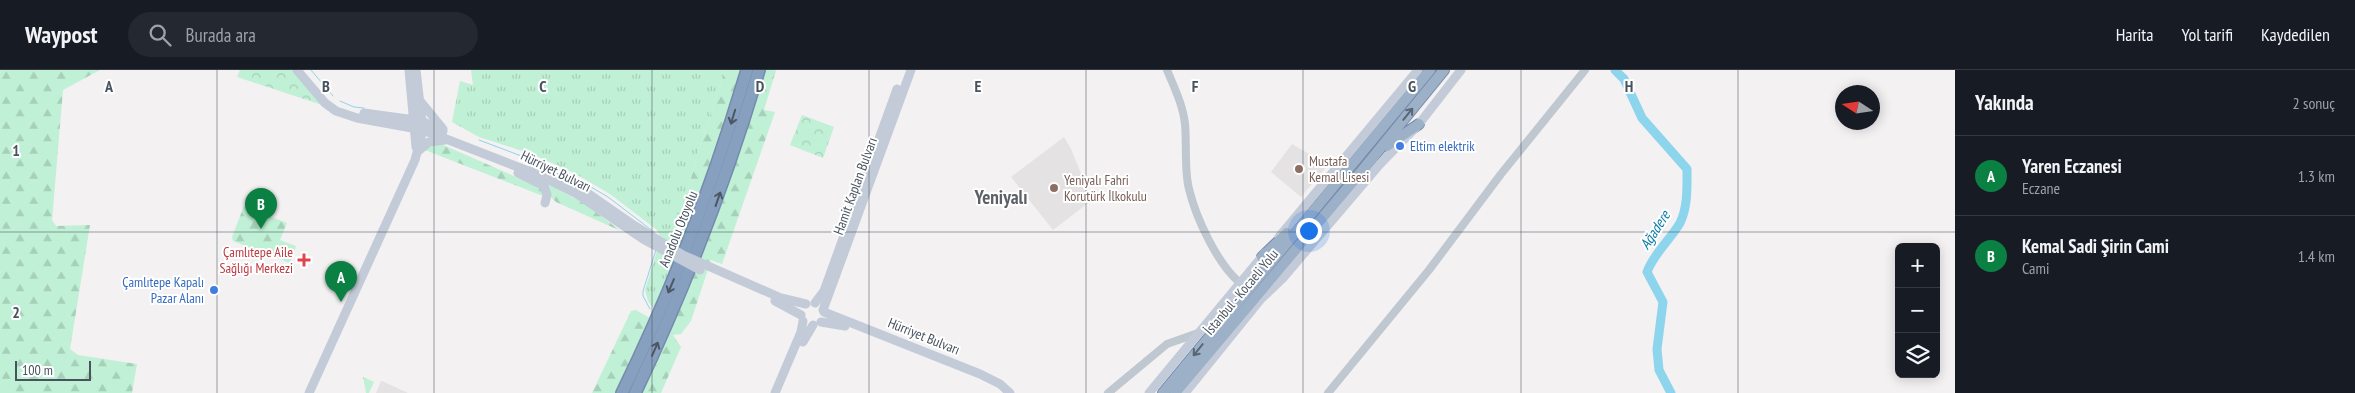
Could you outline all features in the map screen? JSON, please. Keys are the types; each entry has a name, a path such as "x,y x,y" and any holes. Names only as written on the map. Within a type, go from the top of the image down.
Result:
{"highway":[{"name":"Anadolu Otoyolu","path":"622,393 690,240 715,172 747,70"},
{"name":"Anadolu Otoyolu","path":"635,393 714,210 759,70"},
{"path":"1163,393 1430,70"},
{"name":"İstanbul - Kocaeli Yolu","path":"1175,393 1348,188 1444,70"},
{"path":"1376,154 1418,124"},
{"path":"1262,257 1280,242 1338,176 1360,156"},
{"path":"1260,299 1348,188"}],"main road":[{"name":"Hürriyet Bulvarı","path":"298,70 325,103 346,116 403,122"},
{"name":"Hürriyet Bulvarı","path":"303,70 326,98 337,107 348,111 418,125 545,172 683,255 781,298 811,304 980,374 1000,384 1010,393"},
{"path":"409,70 416,100 449,136 429,142 417,152"},
{"path":"309,393 408,179 417,152 416,70"},
{"name":"Hamit Kaplan Bulvarı","path":"775,393 801,332 802,318 811,304 824,291 904,70"},
{"name":"Hamit Kaplan Bulvarı","path":"781,393 807,334 817,324 824,311 911,70"},
{"path":"1149,393 1239,282 1418,70"},
{"path":"1185,393 1260,299 1283,278 1380,164 1418,124 1461,70"},
{"path":"416,100 403,122 417,152"},
{"name":"Hürriyet Bulvarı","path":"449,136 485,154 578,191 643,239 684,262 791,308 802,318 817,324 833,322 870,335 978,379 1002,393"},
{"path":"485,154 544,186 547,195 544,203"}],"street":[{"path":"1167,70 1178,96 1185,122 1188,189 1202,224 1227,272 1239,282"},
{"path":"1328,393 1430,270 1501,174 1585,70"},
{"path":"1108,393 1167,344 1198,333"}],"shaded area":[{"name":"Yeniyalı Fahri Korutürk İlkokulu","path":"1064,137 1071,149 1092,200 1053,230 1011,177"},
{"name":"Mustafa Kemal Lisesi","path":"1292,144 1328,165 1301,197 1271,172"},
{"path":"382,381 408,393 376,393"}],"green space":[{"path":"0,70 100,70 63,90 52,220 56,226 90,225 70,349 78,355 137,364 132,393 0,393"},
{"path":"240,70 293,70 322,105 237,77"},
{"path":"471,70 725,70 697,156 673,245 674,262 654,309 648,301 645,290 661,238 657,230 610,194 574,173 532,154 479,137 452,122 460,81 473,85"},
{"path":"725,70 740,70 707,178 674,262 673,245 697,156"},
{"path":"764,70 776,70 764,110 775,112 722,264 711,260 691,321 681,334 673,335 681,347 661,393 640,393 727,187"},
{"path":"802,115 834,127 823,158 790,145"},
{"path":"441,144 541,188 543,196 425,150 427,146"},
{"path":"548,184 585,204 621,231 556,202 551,197"},
{"path":"244,206 287,223 280,240 296,246 290,263 233,241 232,237"},
{"path":"636,310 650,318 615,393 592,393 631,311"},
{"path":"363,377 374,382 369,393 366,393"}],"waterway":[{"path":"311,70 333,96"},
{"name":"Ağadere","path":"1615,70 1624,79 1642,118 1687,169 1683,217 1647,272 1663,302 1657,349 1659,370 1671,393"},
{"path":"340,101 354,107 364,108"},
{"path":"479,140 569,174 608,197 654,232"},
{"path":"650,309 643,296 643,291 656,250"}],"place":[{"name":"Eltim elektrik","path":"1400,146"},
{"name":"Mustafa Kemal Lisesi","path":"1299,169"},
{"name":"Yeniyalı Fahri Korutürk İlkokulu","path":"1054,188"},
{"name":"Kemal Sadi Şirin Cami","path":"261,229"},
{"name":"Çamlıtepe Aile Sağlığı Merkezi","path":"304,260"},
{"name":"Çamlıtepe Kapalı Pazar Alanı","path":"214,290"},
{"name":"Yaren Eczanesi","path":"341,302"}],"district":[{"name":"Yeniyalı","path":"1001,197"}]}
